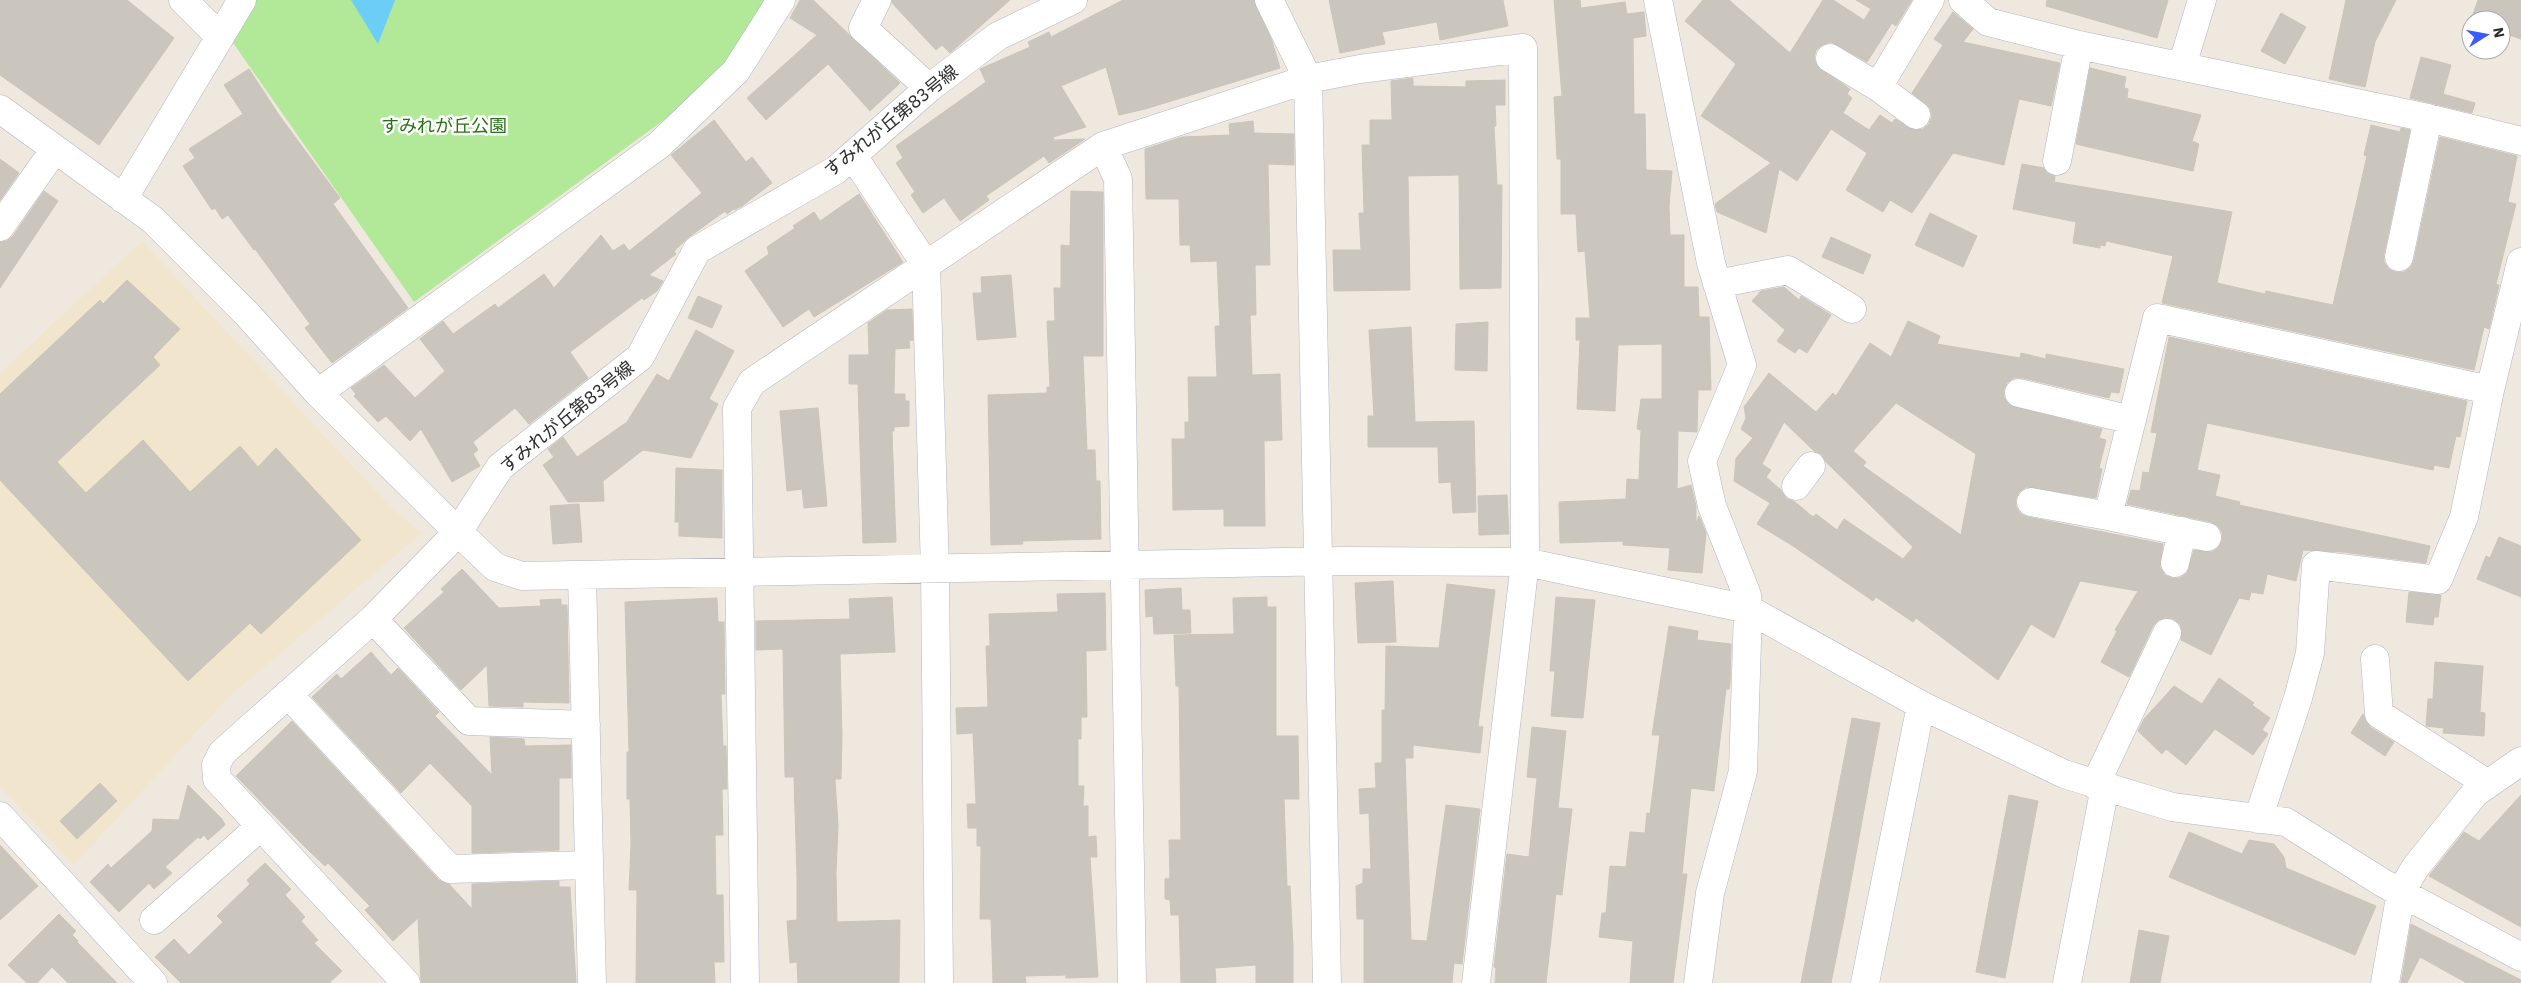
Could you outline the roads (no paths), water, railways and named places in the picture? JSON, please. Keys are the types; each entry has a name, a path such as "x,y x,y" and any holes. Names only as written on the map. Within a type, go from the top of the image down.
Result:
{"street":[{"path":"184,0 220,37"},
{"path":"123,199 242,0"},
{"path":"318,393 659,145 736,71 781,0"},
{"path":"877,0 864,28 929,88"},
{"name":"すみれが丘第83号線","path":"406,983 218,779 216,765 222,753 373,619 458,532 500,467 640,357 697,250 836,170 929,88 998,36 1073,0"},
{"path":"1269,0 1308,79 1326,983"},
{"path":"1658,0 1711,263 1742,365 1702,462 1712,506 1747,595 1748,609 1743,771 1710,893 1698,983"},
{"path":"1878,87 1930,0"},
{"path":"1963,0 1988,22 2079,45 2428,118 2521,142"},
{"path":"2182,66 2202,0"},
{"path":"2057,161 2079,45"},
{"path":"745,983 737,408 752,382 1103,146 1308,79 1360,69 1523,48 1525,562 1476,983"},
{"path":"1830,58 1878,87 1916,115"},
{"path":"0,109 152,220 247,314 318,393 495,567 522,576 582,576 1319,562 1525,562 1748,609 1922,705 2064,774 2172,807 2286,822 2401,892 2521,957"},
{"path":"2400,258 2428,118"},
{"path":"1103,146 1118,179 1132,983"},
{"path":"0,227 55,149"},
{"path":"853,156 926,265 935,570 939,983"},
{"path":"2258,818 2298,698 2310,653 2316,565 2438,580 2464,517 2490,390 2521,262"},
{"path":"1717,284 1788,270 1852,310"},
{"path":"2108,516 2157,318 2490,390"},
{"path":"2019,393 2132,420"},
{"path":"2031,502 2195,534 2175,563"},
{"path":"582,576 592,983"},
{"path":"373,619 469,721 586,725"},
{"path":"2067,983 2100,786 2167,633"},
{"path":"2376,659 2379,714 2488,784"},
{"path":"288,694 450,869 589,866"},
{"path":"1865,983 1922,705"},
{"path":"2385,983 2401,892 2415,868 2475,793 2521,761"},
{"path":"0,816 153,983"},
{"path":"154,920 261,826"}],"water":[{"path":"351,0 395,0 378,44"}],"park label":[{"name":"すみれが丘公園","path":"444,126"}]}
